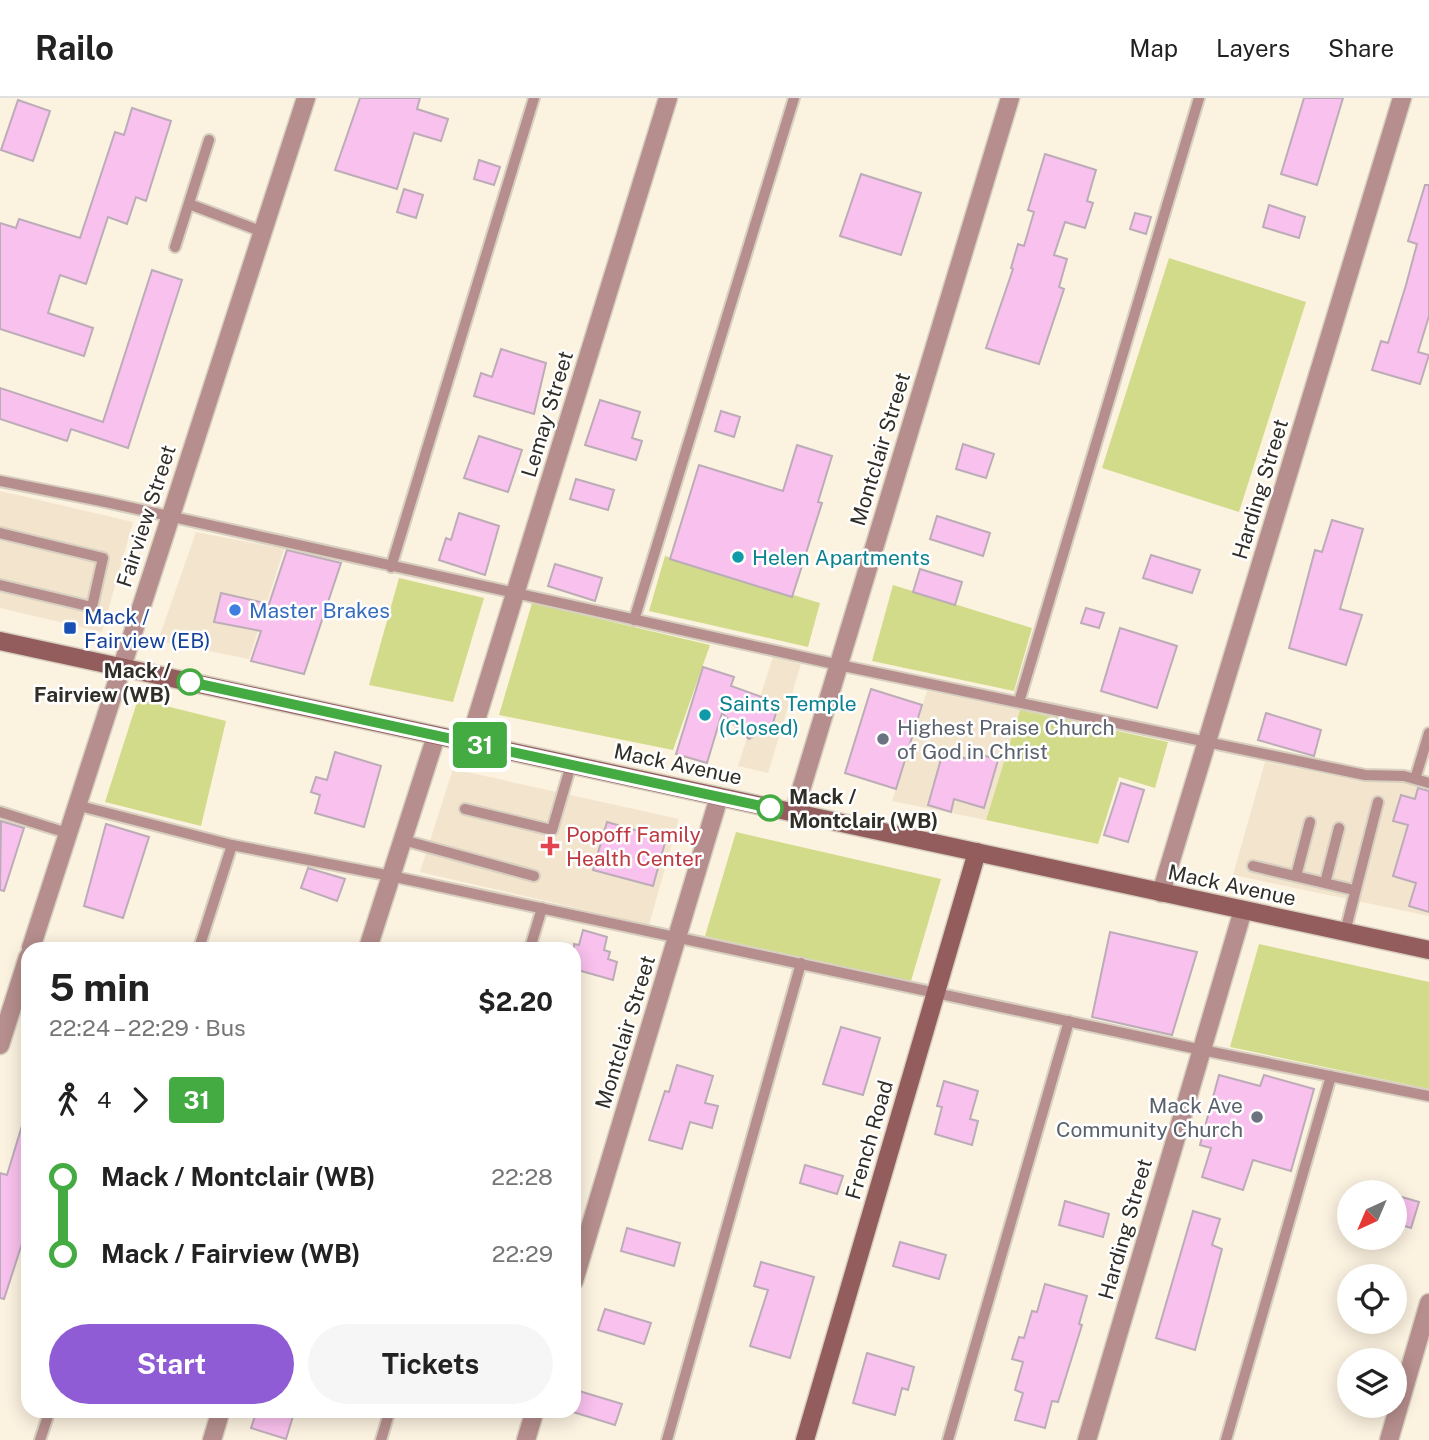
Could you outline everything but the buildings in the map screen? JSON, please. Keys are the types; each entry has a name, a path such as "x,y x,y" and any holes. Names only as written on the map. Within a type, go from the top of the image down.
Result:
{"main road":[{"name":"Mack Avenue","path":"0,641 1429,950"},
{"name":"French Road","path":"805,1440 977,852"}],"street":[{"name":"Fairview Street","path":"33,942 306,98"},
{"name":"Lemay Street","path":"469,743 668,98"},
{"name":"Montclair Street","path":"794,813 1010,98"},
{"name":"Harding Street","path":"1161,892 1402,98"},
{"path":"370,942 436,736"},
{"name":"Montclair Street","path":"581,1258 719,797"},
{"name":"Harding Street","path":"1087,1440 1242,910"},
{"path":"1,1038 21,978"},
{"path":"1389,1440 1429,1303"},
{"path":"212,1440 219,1418"},
{"path":"526,1440 533,1418"}],"lane":[{"path":"391,567 534,98"},
{"path":"634,620 794,98"},
{"path":"1019,702 1199,98"},
{"path":"175,247 209,141"},
{"path":"189,204 263,232"},
{"path":"0,481 839,665 1365,775 1404,776 1429,783"},
{"path":"0,533 103,558 92,607 0,585"},
{"path":"1415,779 1429,733"},
{"path":"465,809 552,830 572,765"},
{"path":"1345,932 1378,802"},
{"path":"76,805 232,845 391,876 1429,1096"},
{"path":"0,812 67,833"},
{"path":"1296,876 1310,822"},
{"path":"1325,883 1339,828"},
{"path":"403,840 534,876"},
{"path":"201,942 232,845"},
{"path":"1253,866 1354,890"},
{"path":"532,942 542,908"},
{"path":"667,1440 802,963"},
{"path":"948,1440 1069,1021"},
{"path":"1226,1440 1331,1076"},
{"path":"40,1440 47,1418"},
{"path":"382,1440 388,1418"}],"shaded area":[{"path":"0,491 133,522 102,632 0,608"},
{"path":"196,532 284,549 249,659 158,641"},
{"path":"773,657 801,664 768,773 738,766"},
{"path":"927,691 1020,710 986,820 892,801"},
{"path":"1265,762 1365,782 1400,780 1429,788 1429,916 1233,875"},
{"name":"Popoff Family Health Center","path":"453,769 679,819 649,925 420,872"}],"green space":[{"path":"1169,258 1306,302 1239,512 1102,468"},
{"path":"665,556 820,603 808,647 649,611"},
{"path":"399,578 484,598 453,702 369,685"},
{"path":"893,585 1032,628 1014,691 872,661"},
{"path":"532,603 710,645 673,750 499,715"},
{"path":"138,699 226,721 201,826 105,802"},
{"path":"1020,710 1168,742 1155,788 1119,777 1098,844 986,820"},
{"path":"736,832 941,879 911,981 705,936"},
{"path":"1259,944 1429,982 1429,1089 1230,1047"}],"bus line":[{"name":"31","path":"190,682 770,808"}],"place":[{"name":"Helen Apartments","path":"738,557"},
{"name":"Master Brakes","path":"235,610"},
{"name":"Mack / Fairview (EB)","path":"70,628"},
{"name":"Mack / Fairview (WB)","path":"190,682"},
{"name":"Saints Temple (Closed)","path":"705,715"},
{"name":"Highest Praise Church of God in Christ","path":"883,739"},
{"name":"Mack / Montclair (WB)","path":"770,808"},
{"name":"Popoff Family Health Center","path":"550,846"},
{"name":"Mack Ave Community Church","path":"1257,1117"}]}
